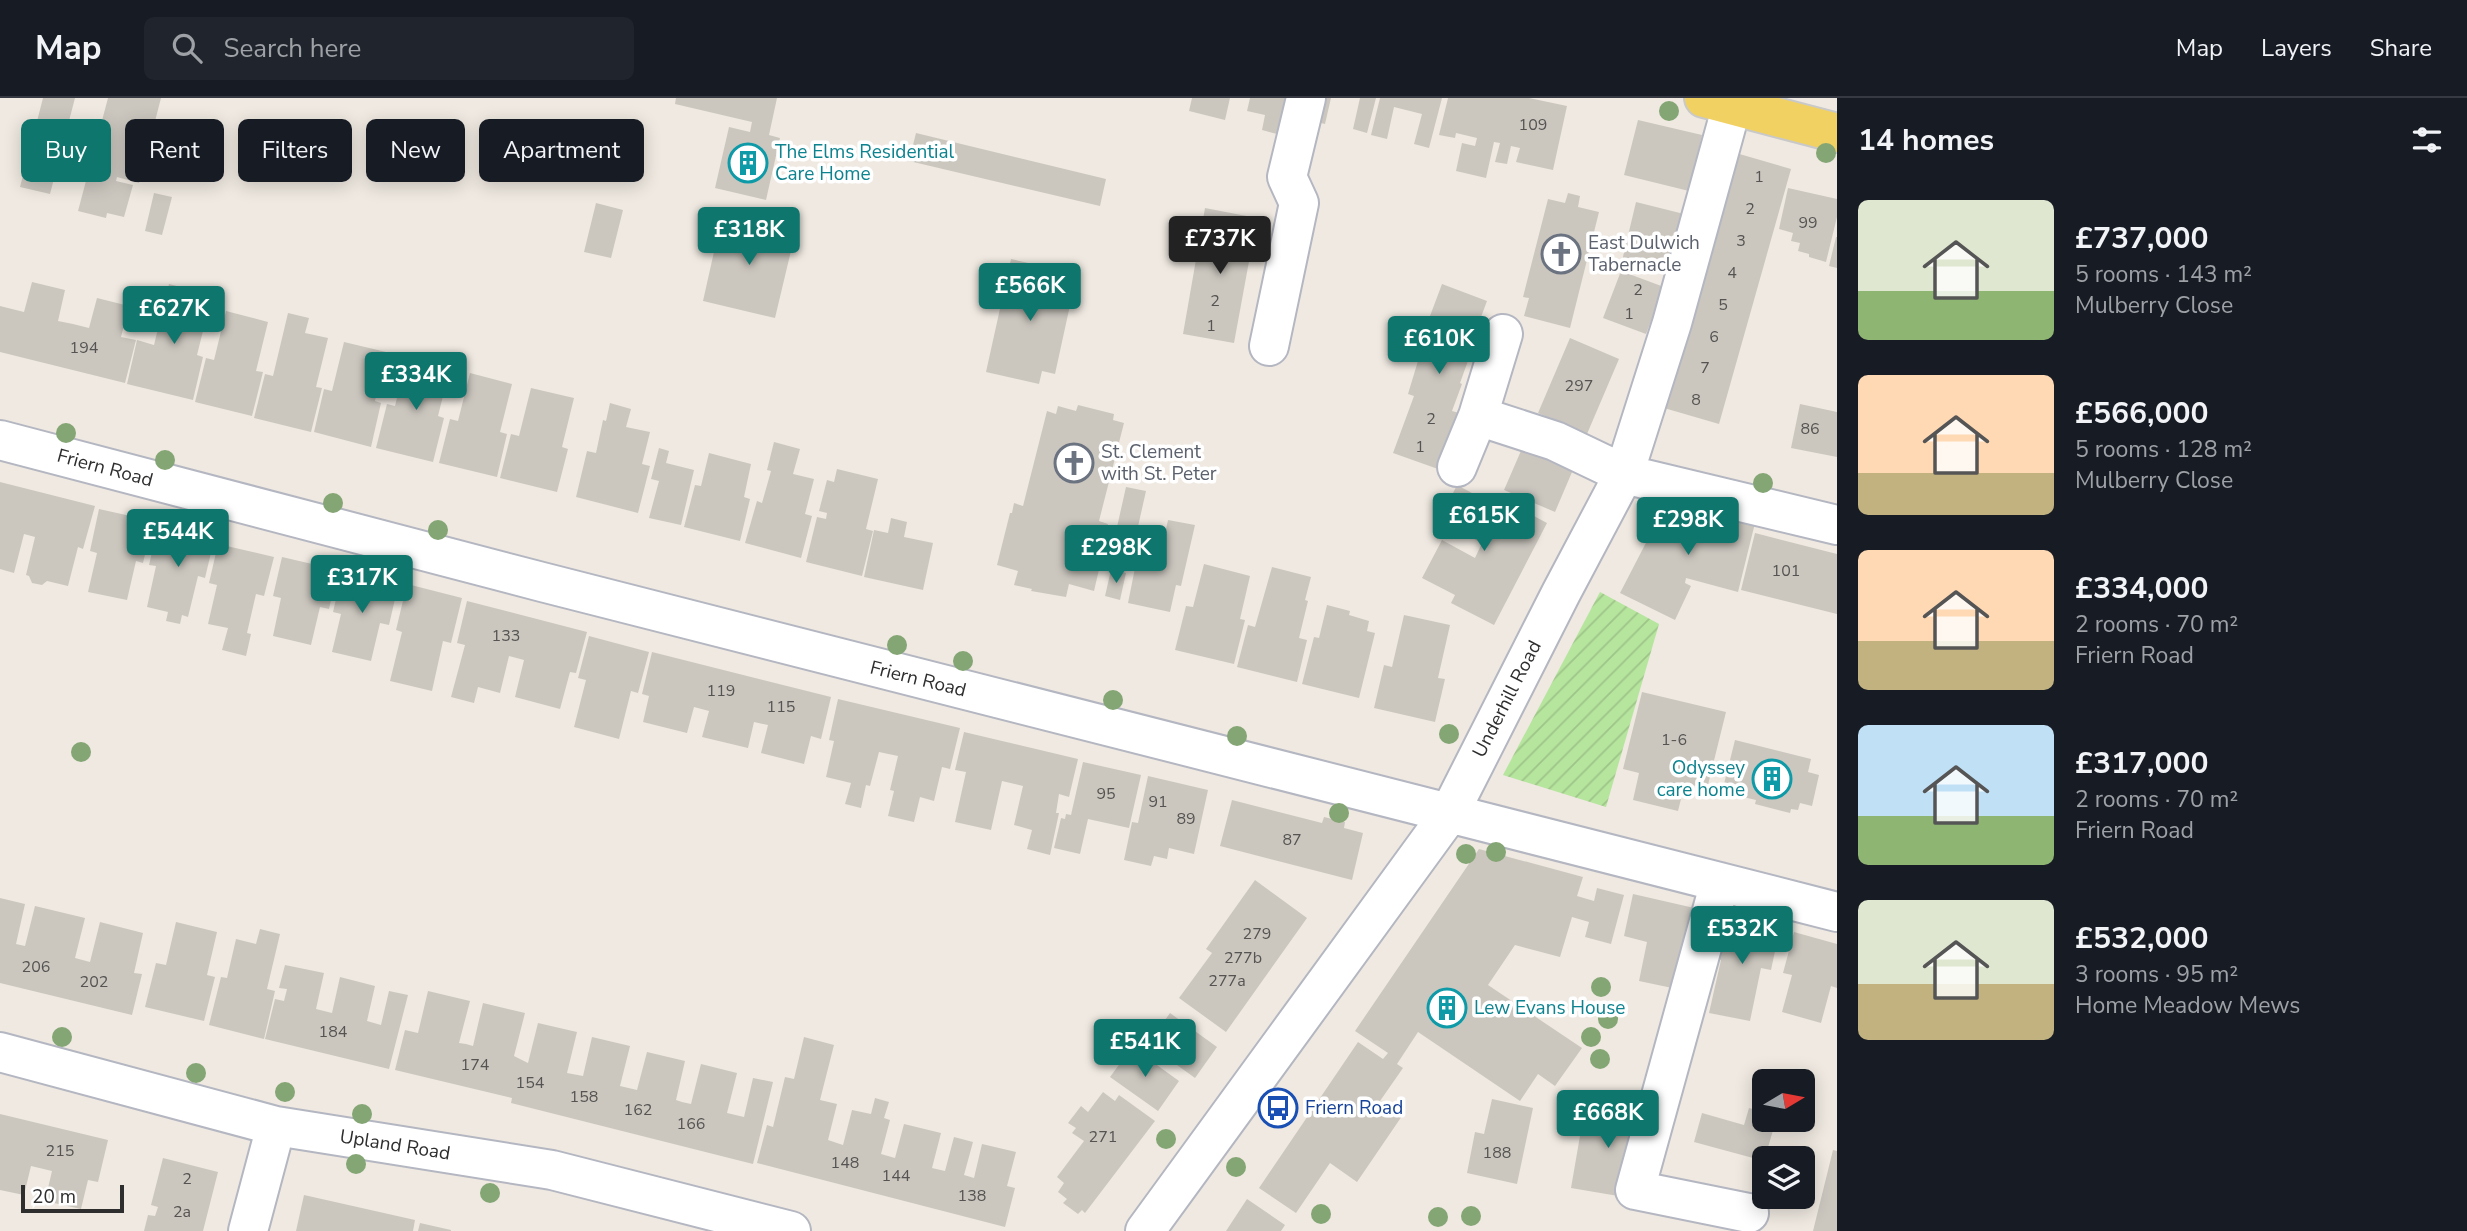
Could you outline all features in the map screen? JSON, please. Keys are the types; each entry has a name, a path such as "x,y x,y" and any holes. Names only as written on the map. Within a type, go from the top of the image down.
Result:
{"main road":[{"path":"1723,100 1837,133"}],"street":[{"path":"1269,346 1299,202 1287,177 1306,98"},
{"name":"Underhill Road","path":"1144,1231 1449,814 1624,474 1672,323 1723,100"},
{"path":"1457,467 1478,416 1503,334"},
{"path":"1478,416 1555,441 1624,474 1837,525"},
{"name":"Friern Road","path":"0,440 553,585 1837,912"},
{"path":"1720,882 1635,1189 1749,1213"},
{"name":"Upland Road","path":"0,1052 276,1126 552,1170 791,1231"},
{"path":"248,1231 276,1126"}],"green space":[{"path":"1600,592 1659,624 1606,807 1503,775"}],"building":[{"path":"43,98 75,98 70,119 38,119"},
{"path":"108,98 161,98 156,119 125,119 125,179 117,177 116,181 133,185 124,217 107,213 106,218 78,211 86,182 111,182 111,119 102,119"},
{"name":"The Elms Residential Care Home","path":"676,98 777,98 769,135 780,138 766,200 715,188 729,127 750,132 752,122 675,104"},
{"path":"1192,98 1230,98 1225,120 1189,111"},
{"path":"1250,98 1286,98 1277,134 1262,130 1265,115 1247,111"},
{"path":"1315,98 1331,98 1325,124 1309,120"},
{"path":"1360,98 1376,98 1367,133 1353,129"},
{"path":"1380,98 1442,98 1429,148 1414,144 1422,114 1394,107 1387,139 1371,135"},
{"path":"1448,98 1529,98 1567,106 1553,170 1516,162 1520,148 1511,146 1507,164 1495,162 1500,143 1494,142 1486,178 1456,171 1462,143 1475,146 1477,138 1456,133 1455,138 1439,135"},
{"path":"1638,120 1702,135 1689,191 1624,175"},
{"path":"916,133 1106,179 1100,206 909,161"},
{"path":"1736,153 1791,169 1719,424 1664,408"},
{"path":"21,182 53,182 50,194 20,187"},
{"path":"1788,188 1837,199 1837,217 1826,262 1798,251 1800,243 1791,241 1793,233 1779,229"},
{"path":"154,193 172,197 162,235 145,231"},
{"name":"East Dulwich Tabernacle","path":"1568,193 1580,196 1578,207 1599,212 1570,328 1524,316 1529,298 1523,297 1548,199 1565,203"},
{"path":"1636,202 1684,214 1670,273 1622,261"},
{"path":"596,203 623,210 611,258 584,252"},
{"path":"1205,208 1257,218 1234,343 1183,334"},
{"path":"722,216 795,234 775,318 703,301"},
{"path":"1837,237 1837,268 1829,266"},
{"path":"1011,259 1064,271 1061,284 1074,287 1055,374 1042,371 1039,384 986,372"},
{"path":"1621,271 1664,287 1646,334 1603,318"},
{"path":"32,282 65,290 58,321 89,328 97,298 129,306 121,337 136,340 125,383 0,352 0,306 24,312"},
{"path":"169,284 212,295 197,355 203,357 193,400 127,384 137,340 154,345"},
{"path":"1442,284 1487,301 1466,357 1469,358 1452,411 1459,413 1438,469 1393,453 1414,396 1408,394 1424,341 1421,340"},
{"path":"226,311 268,322 256,371 263,372 252,416 195,402 206,358 214,360"},
{"path":"288,313 309,318 305,333 328,338 316,387 322,388 311,432 254,418 265,374 273,376"},
{"path":"1570,338 1619,359 1587,434 1538,413"},
{"path":"344,342 386,352 375,401 381,403 371,447 314,432 324,389 332,391"},
{"path":"407,357 450,368 438,416 444,418 433,462 376,448 387,404 395,406"},
{"path":"470,373 512,384 500,432 507,434 497,477 439,463 450,419 458,421"},
{"path":"531,388 574,398 562,447 568,449 557,492 500,478 511,434 519,436"},
{"path":"610,403 631,409 626,427 650,432 642,464 650,466 638,513 576,497 587,451 596,453 603,420 606,421"},
{"path":"1800,404 1837,412 1837,457 1791,448"},
{"name":"St. Clement with St. Peter","path":"1078,405 1114,414 1113,420 1124,423 1099,521 1108,524 1105,534 1112,538 1109,552 1106,551 1104,562 1101,561 1094,591 1069,584 1066,597 1014,585 1018,571 997,565 1014,503 1023,506 1047,411 1056,414 1058,406 1076,411"},
{"path":"1527,437 1578,458 1555,512 1504,490"},
{"path":"774,442 800,449 793,474 814,479 805,514 812,516 801,558 745,543 757,501 762,503 771,471 767,470"},
{"path":"659,448 669,451 666,463 694,470 681,525 649,518 659,481 651,479"},
{"path":"709,453 751,464 744,497 750,499 740,541 684,527 695,485 701,486"},
{"path":"837,469 878,479 866,529 873,531 862,576 806,562 817,517 826,519 827,513 819,511 827,480 834,482"},
{"path":"0,482 95,506 83,549 78,547 68,586 47,581 42,585 32,583 26,575 35,537 24,534 14,573 0,569"},
{"path":"1457,485 1500,508 1504,500 1547,523 1494,625 1451,603 1455,595 1422,578 1442,540 1475,558 1482,543 1439,521"},
{"path":"1126,487 1146,491 1137,531 1117,527"},
{"path":"1672,502 1755,523 1738,592 1686,578 1685,583 1691,586 1675,620 1620,593 1665,506"},
{"path":"99,509 153,521 143,563 136,561 127,600 88,592 97,553 90,551"},
{"path":"891,518 907,522 904,537 933,543 923,590 864,577 874,530 888,533"},
{"path":"1168,520 1195,525 1181,586 1176,585 1170,612 1128,603 1136,563 1129,562 1134,537 1163,543"},
{"path":"159,523 215,536 205,578 198,576 188,617 182,615 180,624 166,621 168,612 147,607 156,566 149,565"},
{"path":"1755,533 1837,554 1837,614 1741,590"},
{"path":"218,544 274,557 264,596 256,594 247,633 251,634 246,656 222,650 228,628 208,624 217,585 209,583"},
{"path":"282,557 338,570 329,609 320,607 311,645 273,636 281,598 273,596"},
{"path":"1204,564 1250,576 1240,619 1245,620 1234,664 1175,650 1186,606 1193,607"},
{"path":"1272,567 1311,577 1299,638 1307,640 1297,682 1237,667 1248,625 1255,627"},
{"path":"1111,570 1126,573 1120,600 1105,596"},
{"path":"342,573 398,586 389,625 380,623 371,661 332,652 341,614 333,612"},
{"path":"407,584 462,598 451,643 443,641 432,691 390,681 402,632 396,630"},
{"path":"467,601 587,632 576,673 570,672 560,709 515,697 524,660 509,656 500,693 478,687 474,703 451,697 465,645 457,643"},
{"path":"1327,605 1350,611 1349,615 1369,621 1367,631 1375,633 1359,698 1302,684 1314,637 1319,638"},
{"path":"1404,615 1450,625 1438,678 1445,679 1435,722 1374,708 1384,665 1392,667"},
{"path":"589,636 649,652 638,693 631,691 619,739 574,727 586,680 578,678"},
{"path":"652,652 831,697 821,739 811,736 804,764 761,753 768,725 754,722 748,748 702,737 709,711 694,707 687,733 643,722 649,696 642,694"},
{"path":"1642,692 1726,712 1707,789 1685,783 1678,811 1633,800 1639,773 1623,769"},
{"path":"838,699 960,728 950,769 942,767 934,801 920,797 914,822 888,816 894,791 890,790 898,756 879,752 870,786 866,785 861,808 845,804 851,783 826,777 834,741 829,740"},
{"path":"964,732 1078,759 1069,797 1059,794 1056,813 1059,813 1050,855 1027,849 1032,830 1014,825 1023,786 1002,781 991,830 955,822 966,772 955,770"},
{"name":"Odyssey care home","path":"1735,740 1811,759 1808,772 1819,775 1812,806 1800,803 1798,810 1791,809 1790,813 1755,804 1756,800 1739,796 1741,788 1724,784"},
{"path":"1083,762 1141,775 1129,828 1088,819 1080,854 1054,848 1061,818 1065,819 1066,814 1071,815"},
{"path":"1148,776 1208,790 1194,854 1169,848 1167,859 1154,856 1151,866 1124,860 1132,822 1138,823"},
{"path":"1232,800 1322,823 1324,817 1345,822 1344,828 1363,833 1352,880 1220,846"},
{"name":"Lew Evans House","path":"1479,849 1583,877 1577,896 1594,901 1597,888 1624,895 1611,944 1585,937 1589,922 1572,917 1560,957 1515,945 1488,985 1582,1048 1555,1086 1538,1074 1520,1101 1418,1032 1397,1064 1403,1068 1380,1101 1402,1116 1357,1182 1330,1163 1296,1213 1259,1188 1358,1042 1383,1059 1388,1053 1355,1031"},
{"path":"1255,880 1307,918 1226,1032 1179,998 1212,953 1206,949"},
{"path":"1633,894 1703,910 1677,989 1639,981 1647,942 1624,936"},
{"path":"0,898 25,904 16,944 25,946 35,906 85,918 75,958 90,962 100,922 143,933 134,973 142,974 132,1015 0,983"},
{"path":"1724,916 1780,928 1771,970 1761,968 1750,1021 1709,1013 1721,960 1715,959"},
{"path":"176,922 217,932 207,975 215,977 204,1021 145,1007 156,963 166,965"},
{"path":"260,929 280,934 267,989 275,991 264,1039 209,1025 221,977 227,978 236,939 256,944"},
{"path":"1794,932 1837,944 1837,988 1831,986 1821,1023 1782,1012 1792,975 1783,973"},
{"path":"285,965 324,973 316,1009 332,1013 340,977 375,986 367,1021 381,1025 389,991 408,995 389,1069 265,1039 275,999 284,1001 287,989 279,988"},
{"path":"428,991 470,1001 459,1043 473,1046 483,1003 525,1013 514,1056 528,1063 538,1023 577,1032 567,1073 583,1076 592,1037 630,1046 620,1086 637,1090 647,1052 685,1061 676,1100 682,1102 691,1104 701,1064 737,1073 727,1113 744,1117 753,1078 773,1082 753,1164 511,1103 512,1098 395,1070 405,1030 418,1033"},
{"path":"1170,1013 1217,1047 1195,1078 1148,1044"},
{"path":"804,1037 834,1045 820,1100 837,1104 828,1140 843,1145 852,1110 871,1114 875,1098 889,1102 884,1118 890,1120 881,1154 895,1158 904,1124 941,1133 932,1168 945,1171 954,1137 973,1142 964,1175 974,1178 982,1144 1016,1152 1007,1186 1015,1188 1005,1227 757,1163 767,1125 773,1127 785,1077 794,1079"},
{"path":"1132,1047 1179,1081 1158,1111 1110,1077"},
{"path":"1103,1092 1115,1101 1119,1095 1155,1121 1085,1213 1082,1210 1078,1214 1063,1203 1067,1199 1058,1192 1064,1183 1057,1177 1084,1141 1072,1133 1076,1128 1068,1123 1081,1106 1088,1112"},
{"path":"1492,1099 1533,1108 1517,1184 1467,1173 1475,1132 1484,1134"},
{"path":"1586,1101 1645,1111 1630,1198 1571,1188"},
{"path":"1749,1108 1752,1109 1752,1132 1772,1132 1768,1146 1752,1146 1752,1158 1694,1142 1702,1113 1744,1125"},
{"path":"0,1114 108,1140 98,1182 88,1180 81,1209 45,1201 52,1171 31,1166 24,1195 0,1190"},
{"path":"1833,1150 1837,1151 1837,1231 1813,1231"},
{"path":"163,1158 218,1172 203,1231 144,1231 148,1215 155,1216 158,1207 151,1205"},
{"path":"304,1195 415,1220 413,1231 296,1231"},
{"path":"1247,1199 1285,1225 1281,1231 1226,1231"},
{"path":"420,1223 451,1230 451,1231 418,1231"}],"place":[{"name":"The Elms Residential Care Home","path":"748,163"},
{"name":"East Dulwich Tabernacle","path":"1561,254"},
{"name":"St. Clement with St. Peter","path":"1074,463"},
{"name":"Odyssey care home","path":"1772,779"},
{"name":"Lew Evans House","path":"1447,1008"},
{"name":"Friern Road","path":"1278,1108"}]}
